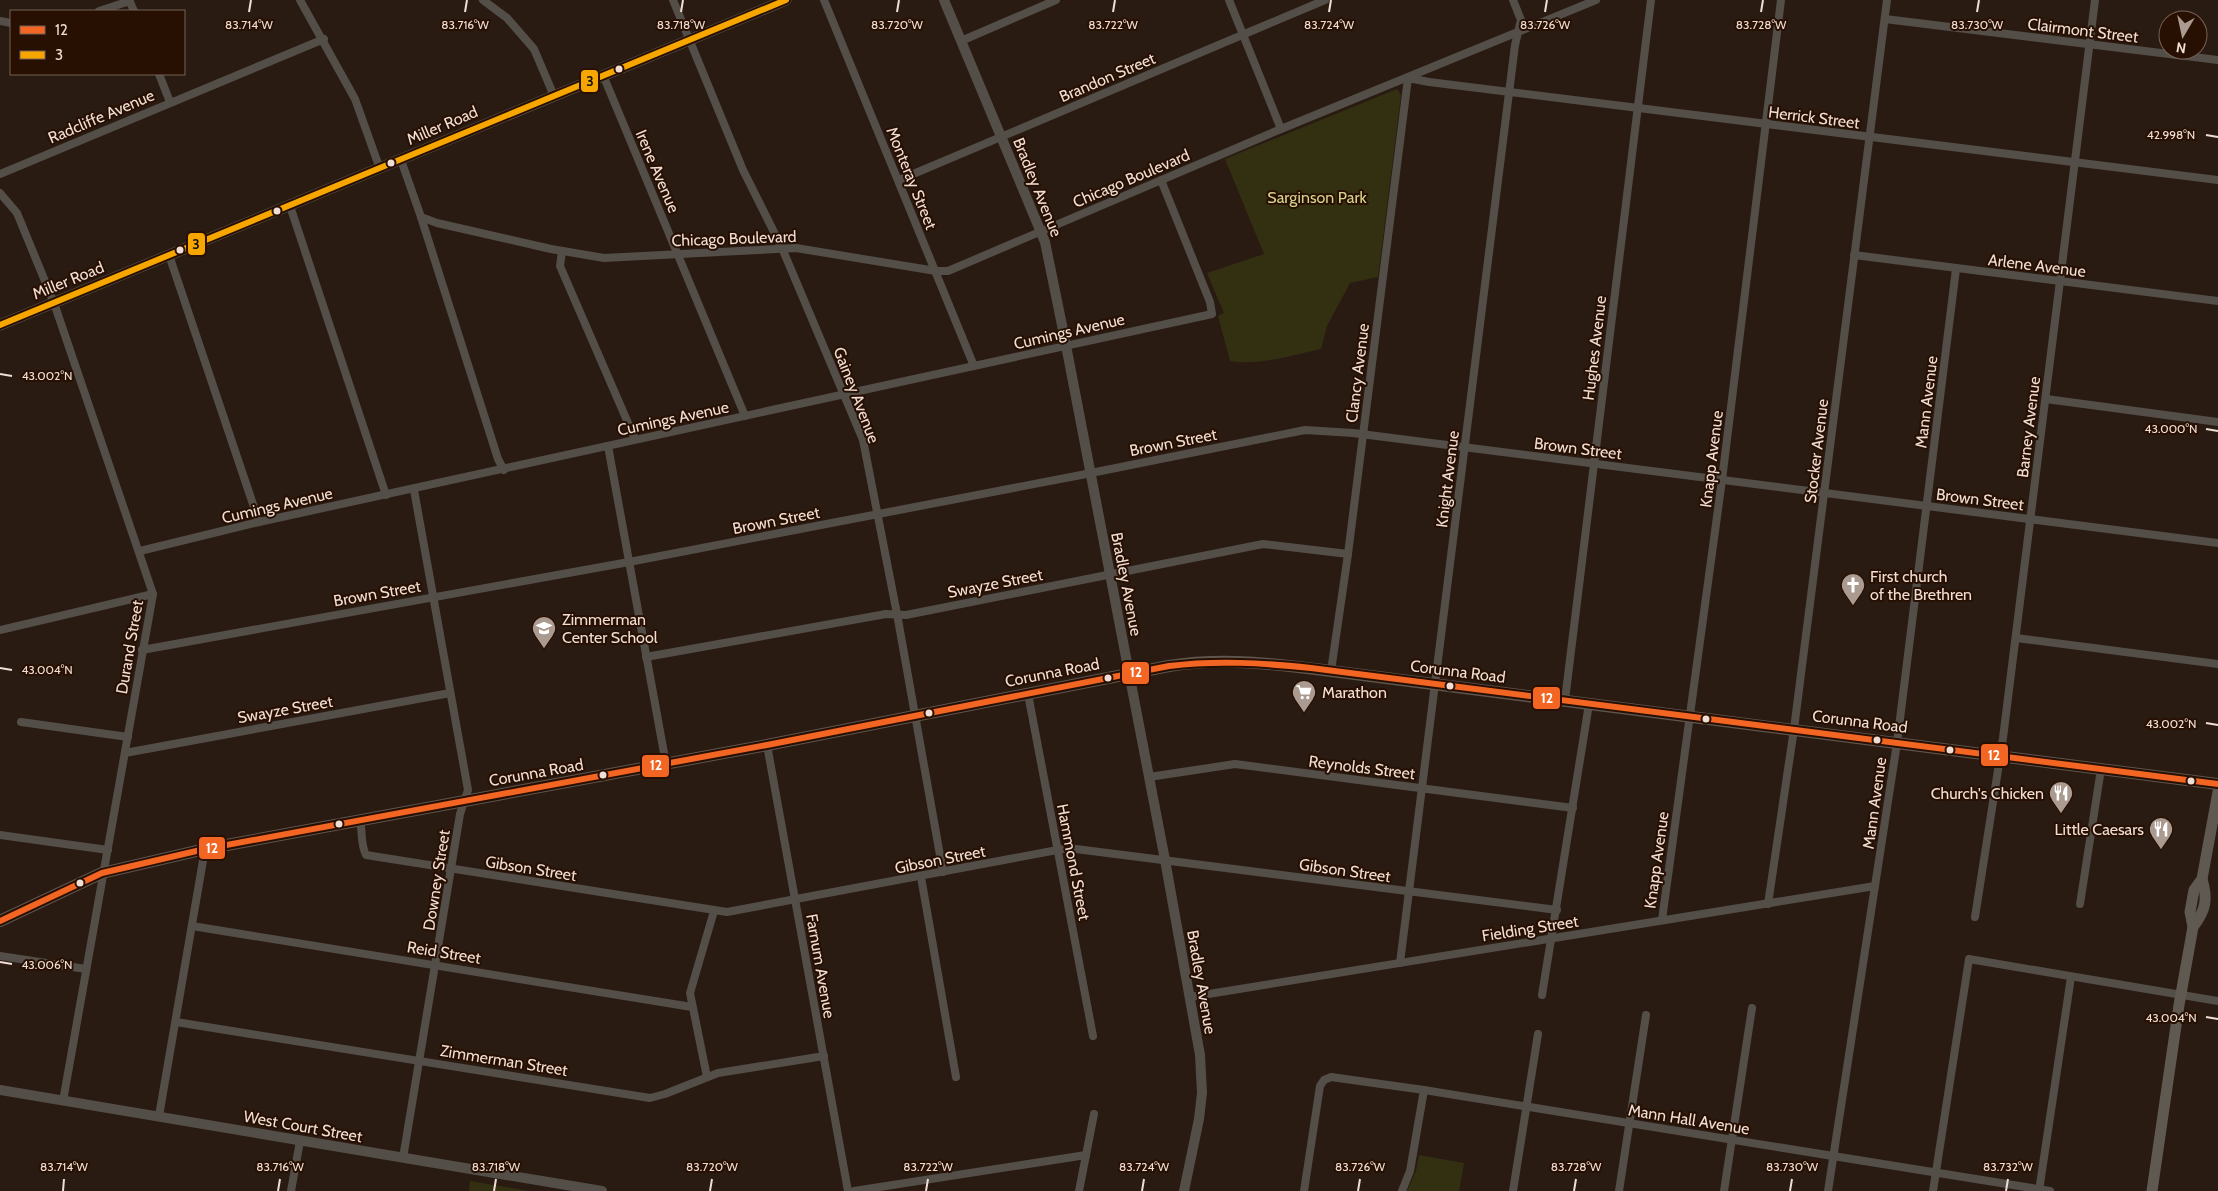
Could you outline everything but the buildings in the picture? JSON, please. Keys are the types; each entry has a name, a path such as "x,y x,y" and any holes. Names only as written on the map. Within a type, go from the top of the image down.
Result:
{"main road":[{"name":"Miller Road","path":"0,325 786,0"},
{"name":"Corunna Road","path":"0,921 102,873 205,849 767,745 1129,674 1189,663 1231,660 1565,700 2218,784"},
{"path":"2152,1191 2181,994 2193,927 2190,912 2194,890 2202,879 2218,792"}],"street":[{"path":"102,10 130,0"},
{"path":"300,0 324,39 355,99 380,169"},
{"path":"482,0 507,18 534,49 554,96"},
{"name":"Gainey Avenue","path":"673,0 744,170 782,248 863,440 897,614 943,872"},
{"name":"Monteray Street","path":"824,0 974,366"},
{"name":"Bradley Avenue","path":"944,0 1045,242 1066,346 1165,860 1200,1056 1202,1093 1199,1119 1184,1191"},
{"path":"961,41 1056,0"},
{"path":"1229,0 1281,130"},
{"name":"Brandon Street","path":"899,180 1326,0"},
{"name":"Knight Avenue","path":"1400,963 1509,92 1515,46 1521,20 1513,0"},
{"name":"Chicago Boulevard","path":"421,217 437,223 562,251 604,258 796,248 936,271 948,271 1161,180 1518,34 1596,0"},
{"name":"Hughes Avenue","path":"1565,700 1651,0"},
{"name":"Knapp Avenue","path":"1662,920 1722,480 1781,0"},
{"name":"Stocker Avenue","path":"1768,904 1794,729 1887,0"},
{"name":"Barney Avenue","path":"1975,917 2016,638 2095,0"},
{"name":"Clairmont Street","path":"1885,19 2218,60"},
{"name":"Radcliffe Avenue","path":"0,174 324,39"},
{"path":"159,75 170,102"},
{"name":"Irene Avenue","path":"603,75 745,416"},
{"name":"Herrick Street","path":"1408,78 1869,138 2218,180"},
{"name":"Clancy Avenue","path":"1331,671 1348,554 1408,78"},
{"path":"401,160 498,459 504,470"},
{"name":"Cumings Avenue","path":"140,551 259,522 414,490 635,439 1212,314 1210,302 1161,180"},
{"name":"Durand Street","path":"0,192 17,213 54,303 140,551 153,594 63,1101"},
{"path":"290,206 386,495"},
{"path":"562,251 560,266 635,439"},
{"path":"170,255 259,522"},
{"name":"Arlene Avenue","path":"1854,255 2218,301"},
{"name":"Mann Avenue","path":"1828,1191 1897,743 1956,269"},
{"path":"2046,400 2218,422"},
{"name":"Brown Street","path":"142,650 629,562 1305,430 1363,435 2218,543"},
{"path":"608,446 666,764"},
{"name":"Downey Street","path":"402,1158 464,801 468,790 414,490"},
{"name":"Swayze Street","path":"646,657 886,614 906,615 1263,544 1348,554"},
{"path":"0,630 153,594"},
{"path":"2016,638 2218,664"},
{"name":"Swayze Street","path":"125,753 450,693"},
{"name":"Hammond Street","path":"1028,694 1093,1036"},
{"path":"1542,996 1589,704"},
{"path":"21,722 128,737"},
{"name":"Farnum Avenue","path":"767,745 848,1191"},
{"name":"Reynolds Street","path":"1149,777 1235,764 1573,808"},
{"path":"2080,904 2101,769"},
{"name":"Gibson Street","path":"360,821 362,832 361,845 366,855 727,912 1068,848 1557,910"},
{"path":"0,835 108,850"},
{"path":"159,1116 205,849"},
{"path":"921,877 956,1077"},
{"name":"Fielding Street","path":"1190,997 1875,886"},
{"path":"707,1077 690,993 714,911"},
{"name":"Reid Street","path":"192,926 692,1007"},
{"path":"0,956 86,969"},
{"path":"1933,1191 1969,959 2218,1001"},
{"path":"2039,1190 2071,977"},
{"path":"1724,1191 1752,1008"},
{"path":"1619,1191 1646,1015"},
{"name":"Zimmerman Street","path":"176,1022 650,1098 718,1074 824,1056"},
{"path":"1513,1191 1538,1034"},
{"name":"Mann Hall Avenue","path":"1304,1191 1320,1086 1324,1080 1331,1077 1424,1090 1526,1108 2050,1191"},
{"name":"West Court Street","path":"0,1090 602,1191"},
{"path":"1402,1191 1410,1171 1424,1090"},
{"path":"1079,1191 1094,1114"},
{"path":"291,1191 300,1141"},
{"path":"854,1191 1086,1155"}],"green space":[{"name":"Sarginson Park","path":"1397,89 1401,95 1378,277 1350,283 1327,326 1321,349 1264,361 1230,361 1218,316 1224,313 1207,273 1264,254 1225,159"},
{"path":"1419,1155 1464,1163 1459,1191 1407,1191 1416,1171"},
{"path":"470,1181 529,1191 469,1191"}],"transit line":[{"name":"3","path":"0,325 786,0"},
{"name":"12","path":"0,921 102,873 205,849 767,745 1187,664 1240,663 1311,668 2218,784"}],"place":[{"name":"First church of the Brethren","path":"1853,606"},
{"name":"Zimmerman Center School","path":"544,649"},
{"name":"Marathon","path":"1304,713"},
{"name":"Church's Chicken","path":"2061,814"},
{"name":"Little Caesars","path":"2161,850"}]}
